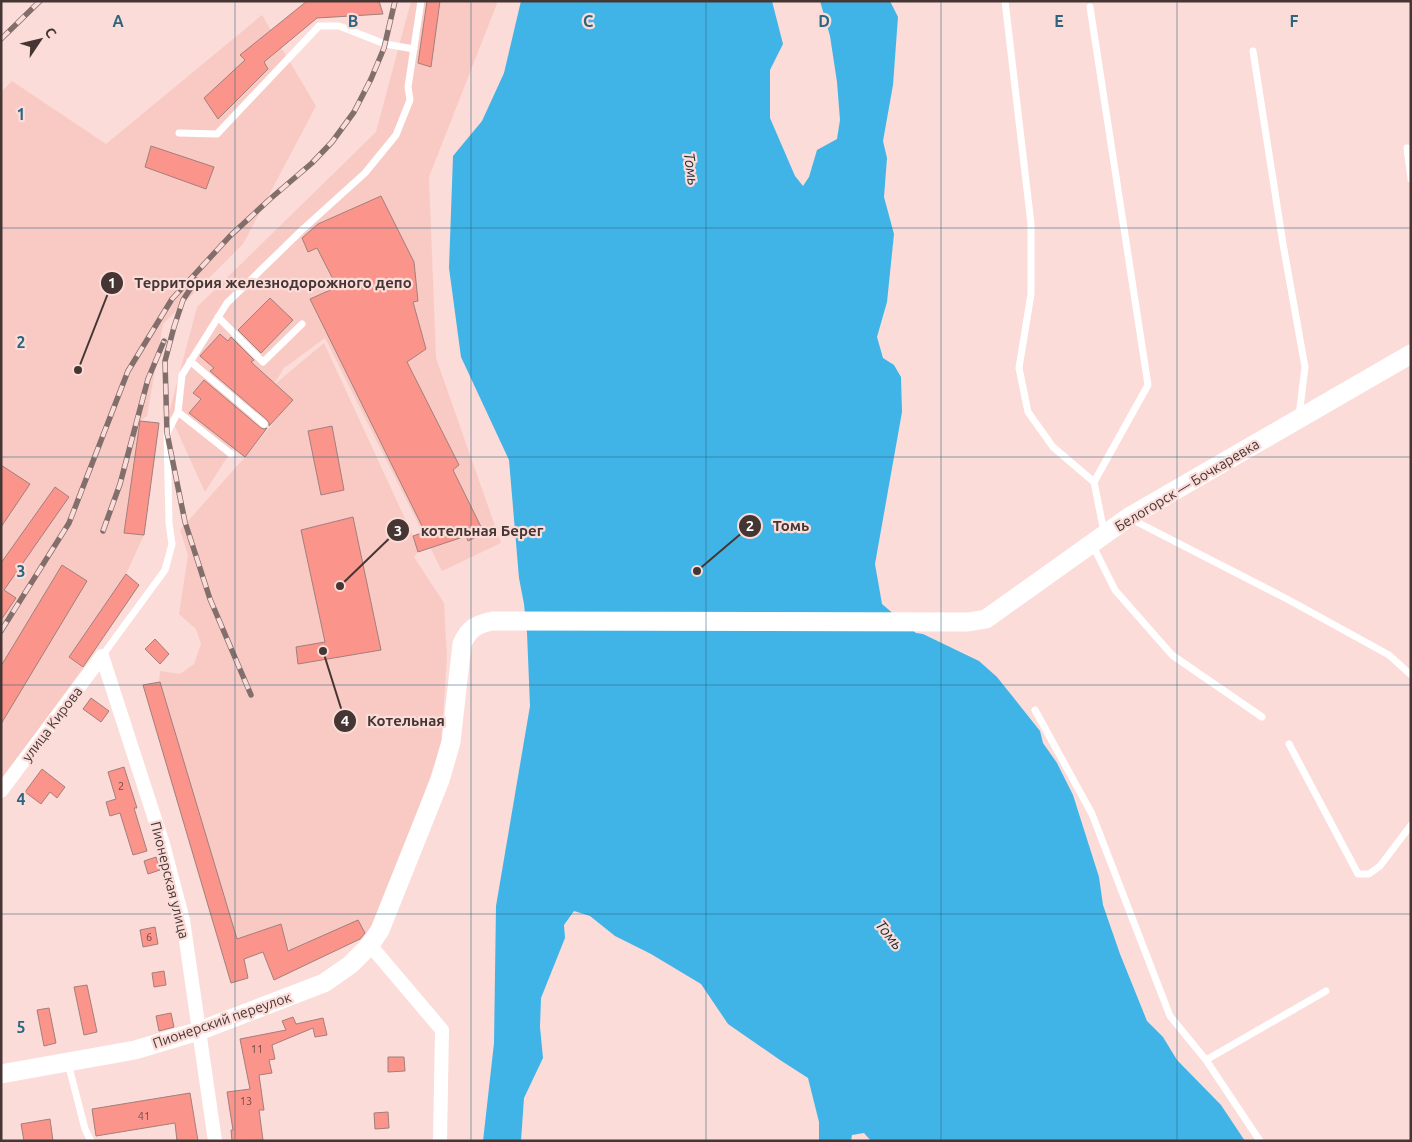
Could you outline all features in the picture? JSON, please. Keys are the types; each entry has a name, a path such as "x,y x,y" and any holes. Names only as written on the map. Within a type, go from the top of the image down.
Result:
{"main road":[{"name":"Белогорск — Бочкаревка","path":"493,620 968,622 986,620 1129,517 1411,354"},
{"name":"Пионерский переулок","path":"1,1074 135,1050 199,1031 324,983 350,965 370,945 380,930 440,780 451,742 462,644 467,633 479,624 493,620"}],"street":[{"name":"улица Кирова","path":"1,791 102,656"},
{"name":"Пионерская улица","path":"102,656 162,844 183,920 215,1141"},
{"path":"370,945 442,1030 440,1141"}],"lane":[{"path":"102,656 165,570 172,544 169,523 167,433 178,412 182,375 227,303 365,172 396,135 410,100 408,87 421,1"},
{"path":"1005,1 1032,224 1031,294 1019,368 1028,412 1053,447 1094,482"},
{"path":"1090,7 1148,385 1094,482 1098,539 1115,590 1172,655 1262,717"},
{"path":"179,133 217,134 319,26 339,26 385,44 414,49"},
{"path":"1253,51 1283,244 1305,367 1299,419"},
{"path":"1407,148 1411,179"},
{"path":"218,317 263,362 302,324"},
{"path":"190,361 264,424"},
{"path":"178,412 231,454"},
{"path":"1129,517 1296,603 1389,655 1411,675"},
{"path":"1035,710 1092,814 1170,1016 1206,1060 1260,1141"},
{"path":"1289,744 1358,874 1369,874 1380,866 1411,824"},
{"path":"1206,1060 1326,991"},
{"path":"68,1062 91,1141"}],"shaded area":[{"path":"411,1 498,1 429,177 436,358 501,543 442,571 325,338 284,368 205,492 169,413 197,307 376,132"},
{"path":"262,15 316,106 243,244 163,324 147,416 140,421 124,532 144,535 126,574 69,656 83,668 1,781 1,92 12,81 106,144"},
{"path":"324,343 413,536 418,552 414,557 444,603 447,658 441,746 386,900 367,936 358,921 290,950 286,944 281,924 237,939 159,682 160,671 180,674 194,664 201,644 196,629 179,614 188,555 180,530 245,457 292,400 275,384"}],"water":[{"name":"Томь","path":"521,1 772,1 783,44 770,70 770,118 795,176 803,186 809,177 817,150 837,139 840,120 837,82 830,36 820,1 890,1 898,17 893,85 883,141 887,158 884,197 894,234 887,302 877,337 883,358 894,365 901,377 902,412 875,564 882,604 916,633 923,634 979,661 997,677 1040,731 1043,743 1057,763 1073,795 1099,877 1103,905 1147,1021 1163,1037 1177,1060 1221,1105 1245,1141 871,1141 864,1133 852,1135 851,1141 819,1141 819,1122 808,1078 728,1024 701,984 651,954 615,936 590,916 574,911 564,925 565,938 541,998 540,1027 543,1058 524,1098 521,1141 483,1141 494,1043 496,906 530,706 527,633 519,578 509,460 461,357 449,268 453,156 482,121 504,73"}],"building":[{"path":"307,1 379,1 383,14 317,18 264,62 268,69 218,119 204,98 245,60 240,55"},
{"path":"427,1 440,1 431,67 418,63"},
{"path":"151,146 214,167 206,189 145,167"},
{"path":"381,196 414,262 418,301 413,302 426,349 407,362 459,465 453,470 484,533 468,541 466,536 418,552 413,536 425,532 310,299 337,287 317,248 308,252 302,238 318,224"},
{"path":"270,298 293,320 261,353 238,330"},
{"path":"220,334 228,341 231,337 254,360 251,362 293,400 269,426 267,420 210,371 214,368 200,356"},
{"path":"204,380 261,428 267,428 245,457 189,413 201,399 193,393"},
{"path":"140,421 159,423 144,535 124,533"},
{"path":"332,426 344,490 321,495 308,431"},
{"path":"1,465 30,484 1,527"},
{"path":"55,487 69,497 4,590 16,598 1,620 1,563"},
{"path":"353,517 381,650 298,664 296,647 325,642 301,530"},
{"path":"62,565 87,581 1,724 1,666"},
{"path":"126,574 139,585 83,667 69,657"},
{"path":"155,639 169,654 160,664 145,649"},
{"path":"160,682 237,939 281,924 288,951 358,920 365,933 360,939 274,980 263,952 244,959 248,978 231,983 143,685"},
{"path":"91,698 109,711 101,722 83,709"},
{"path":"124,767 137,808 134,808 147,851 133,855 120,813 110,816 106,802 116,799 108,772"},
{"path":"42,769 65,787 57,798 50,792 41,804 25,792"},
{"path":"156,857 160,870 148,874 144,861"},
{"path":"155,927 158,944 143,947 140,930"},
{"path":"164,971 166,985 154,987 152,973"},
{"path":"87,985 97,1032 84,1035 74,987"},
{"path":"49,1008 56,1043 44,1046 37,1010"},
{"path":"171,1013 174,1027 159,1031 156,1016"},
{"path":"293,1017 296,1024 323,1018 327,1035 315,1037 313,1028 272,1045 275,1059 269,1060 272,1073 259,1075 264,1110 259,1110 263,1140 232,1141 231,1130 233,1130 227,1092 250,1089 240,1039 286,1030 282,1021"},
{"path":"388,1057 404,1057 405,1071 388,1072"},
{"path":"190,1093 198,1141 177,1141 175,1123 96,1136 92,1109"},
{"path":"388,1112 389,1128 375,1129 374,1113"},
{"path":"50,1119 53,1141 24,1141 21,1124"}],"railway":[{"path":"1,39 40,1"},
{"path":"1,631 69,523 128,371 172,299 230,236 312,163 332,142 354,112 371,79 384,48 395,1"},
{"path":"196,280 183,300 165,361 167,433 185,522 210,599 251,695"},
{"path":"103,531 120,484 148,379 164,341"}],"place":[{"name":"Территория железнодорожного депо","path":"78,370"},
{"name":"Томь","path":"697,571"},
{"name":"котельная Берег","path":"340,586"},
{"name":"Котельная","path":"323,651"}]}
